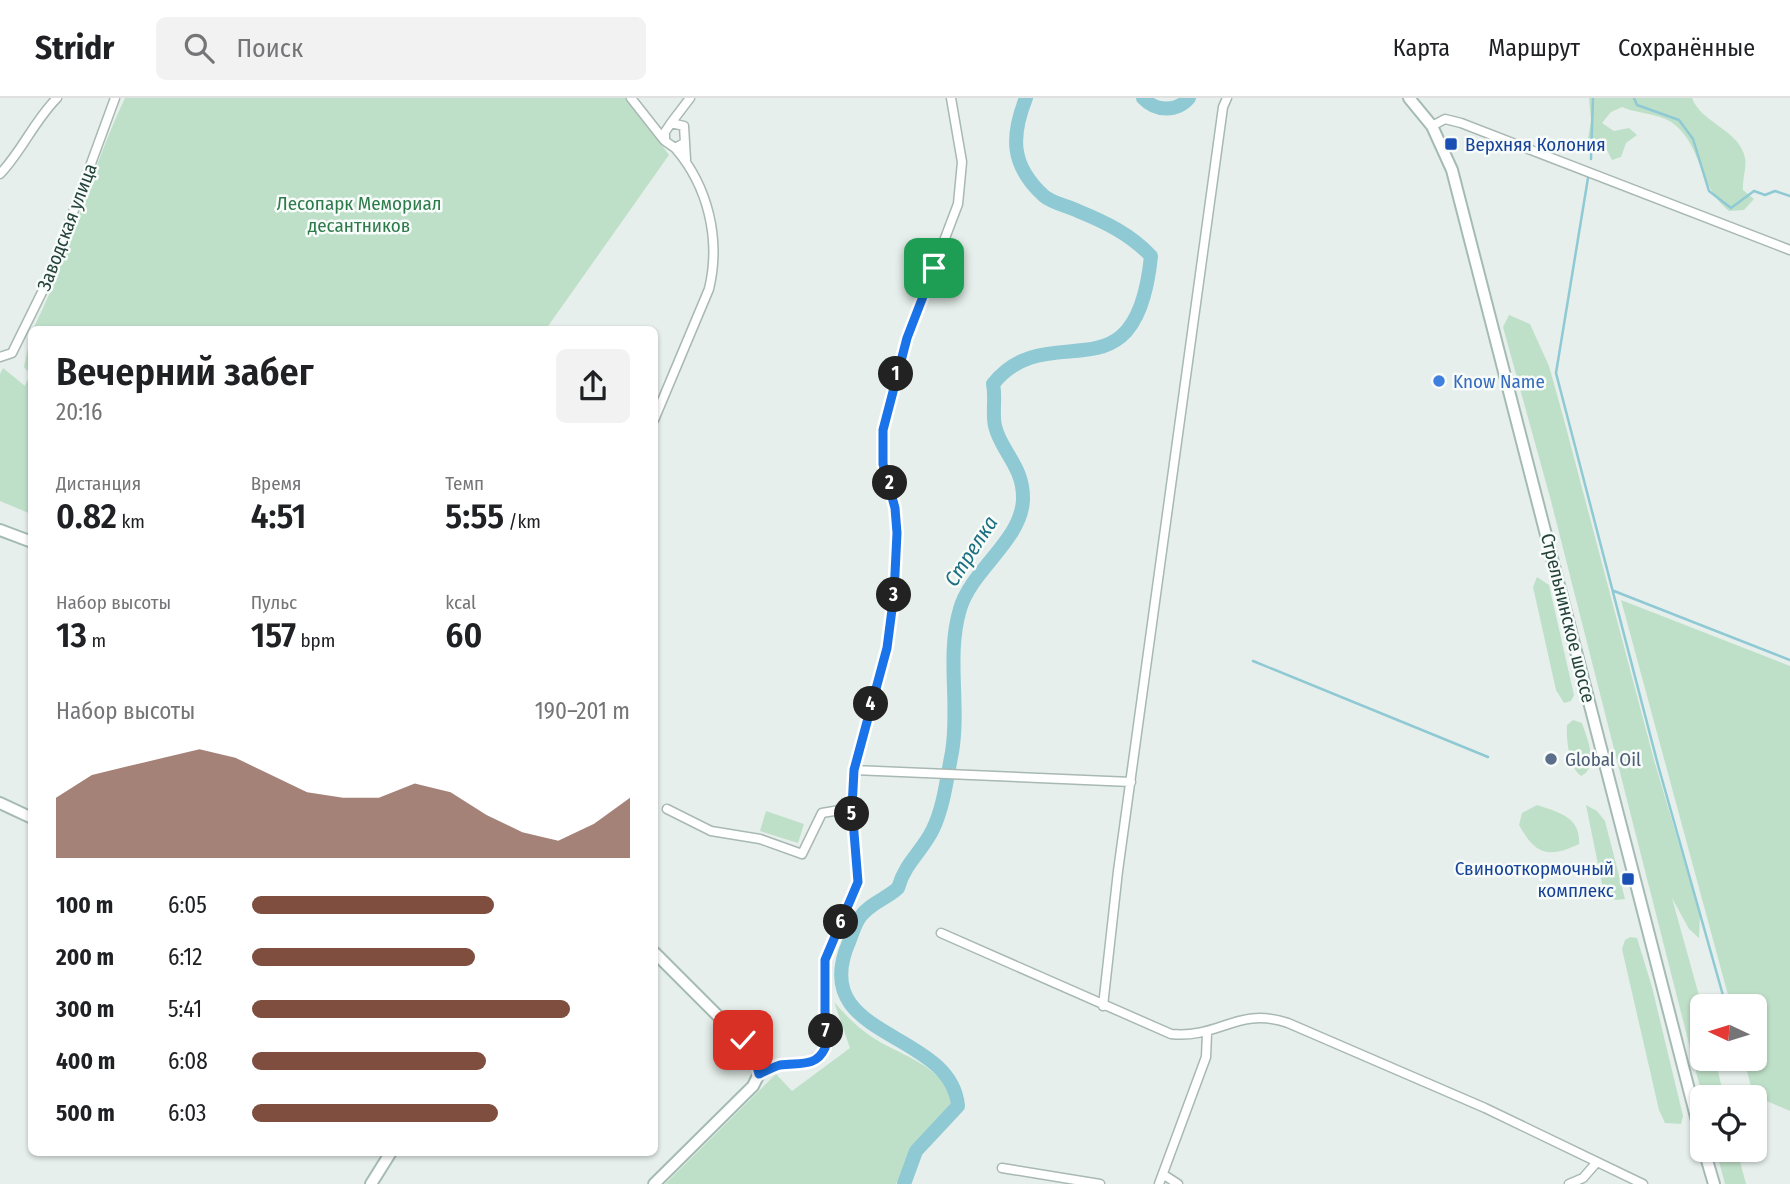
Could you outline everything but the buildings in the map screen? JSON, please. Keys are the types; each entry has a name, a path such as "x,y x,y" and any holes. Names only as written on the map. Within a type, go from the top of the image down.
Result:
{"main road":[{"name":"Стрельнинское шоссе","path":"1411,99 1432,126 1451,170 1690,1094"},
{"path":"0,530 28,540"},
{"path":"0,803 28,816"},
{"path":"654,1184 754,1086 759,1070 753,1051 658,956"},
{"path":"371,1184 388,1156"},
{"path":"1708,1162 1714,1184"}],"street":[{"path":"0,173 12,161 38,117 57,98"},
{"name":"Заводская улица","path":"0,357 12,354 64,242 115,98"},
{"path":"631,98 665,141 686,160"},
{"path":"759,1070 807,1063 817,1059 825,1048 825,960 858,882 852,808 854,770 887,648 894,594 895,508 882,448 887,411 921,295 958,204 962,162 951,98"},
{"path":"1103,1006 1188,353 1223,107 1227,98"},
{"path":"665,141 669,125 689,99"},
{"path":"658,410 709,289 714,268 710,213 686,160 684,126 689,99"},
{"path":"1432,126 1445,119 1461,123 1790,250"},
{"path":"657,131 669,125 684,126"},
{"path":"675,148 684,143"},
{"path":"854,770 1132,782"},
{"path":"667,809 711,831 760,839 802,854 822,813 852,808"},
{"path":"941,933 1171,1034 1190,1036 1207,1033 1238,1020 1271,1017 1448,1092 1643,1184"},
{"path":"1160,1184 1206,1057 1207,1033"},
{"path":"1569,1184 1583,1178 1597,1162"},
{"path":"1002,1168 1100,1184"},
{"path":"1164,1175 1178,1184"}],"green space":[{"name":"Лесопарк Мемориал десантников","path":"125,98 627,98 669,155 548,326 34,326 58,272"},
{"path":"1589,98 1692,98 1703,114 1728,133 1742,148 1745,158 1743,190 1754,199 1744,210 1729,211 1711,190 1684,134 1674,124 1662,118 1622,107 1611,112 1602,123 1614,131 1629,128 1637,135 1626,143 1621,157 1612,160 1606,148 1587,145 1591,120"},
{"path":"1509,315 1530,324 1549,366 1654,760 1700,915 1699,938 1689,929 1672,898 1699,994 1690,994 1690,1048 1551,501 1503,327"},
{"path":"28,348 28,372 24,367"},
{"path":"3,368 25,386 28,379 28,513 0,501 0,374"},
{"path":"1537,577 1549,585 1574,695 1571,701 1564,703 1556,690 1533,587"},
{"path":"1621,600 1790,666 1790,1111 1767,1101 1767,1085 1750,1085 1747,1071 1768,1071 1768,994 1728,994"},
{"path":"1573,720 1582,723 1589,744 1590,766 1581,776 1571,760 1568,745 1567,725"},
{"path":"1537,805 1567,817 1576,828 1579,844 1551,852 1537,848 1519,825 1522,813"},
{"path":"1586,805 1597,811 1605,821 1625,899 1615,900 1602,884"},
{"path":"766,811 804,824 798,843 760,831"},
{"path":"1630,937 1637,938 1652,987 1683,1116 1681,1124 1665,1123 1659,1110 1622,949 1625,940"},
{"path":"834,1002 869,1035 933,1072 948,1092 951,1105 923,1137 910,1147 906,1168 896,1184 665,1184 776,1074 792,1091 850,1048"},
{"path":"1696,1071 1718,1071 1721,1085 1699,1085"},
{"path":"1719,1162 1740,1162 1746,1184 1725,1184"}],"waterway":[{"name":"Стрелка","path":"904,1184 916,1151 958,1106 950,1081 932,1062 863,1017 847,998 841,974 858,920 868,908 898,888 905,871 929,837 937,820 945,791 954,734 953,662 960,609 974,581 1005,542 1020,515 1023,500 1020,478 995,426 993,384 1016,364 1040,355 1088,350 1109,344 1128,329 1142,302 1151,256 1117,229 1051,201 1033,184 1019,161 1016,138 1026,98"},
{"name":"Стрелка","path":"1143,98 1160,108 1179,106 1189,98"},
{"path":"1591,159 1593,98"},
{"path":"1634,98 1637,105 1679,120 1693,139 1709,191 1731,208 1754,191 1765,195 1775,191 1790,196"},
{"path":"1588,178 1556,373 1658,765 1723,994"},
{"path":"1614,591 1790,660"},
{"path":"1253,661 1488,757"}],"place":[{"name":"Верхняя Колония","path":"1451,144"},
{"name":"Know Name","path":"1439,381"},
{"name":"Global Oil","path":"1551,759"},
{"name":"Свинооткормочный комплекс","path":"1628,879"}],"route":[{"path":"743,1040 758,1060 759,1074 780,1065 807,1063 822,1055 825,1048 825,960 829,944 854,898 858,882 852,808 854,770 881,676 892,617 897,533 895,508 883,464 883,430 888,401 907,338 921,295 934,268"}]}
